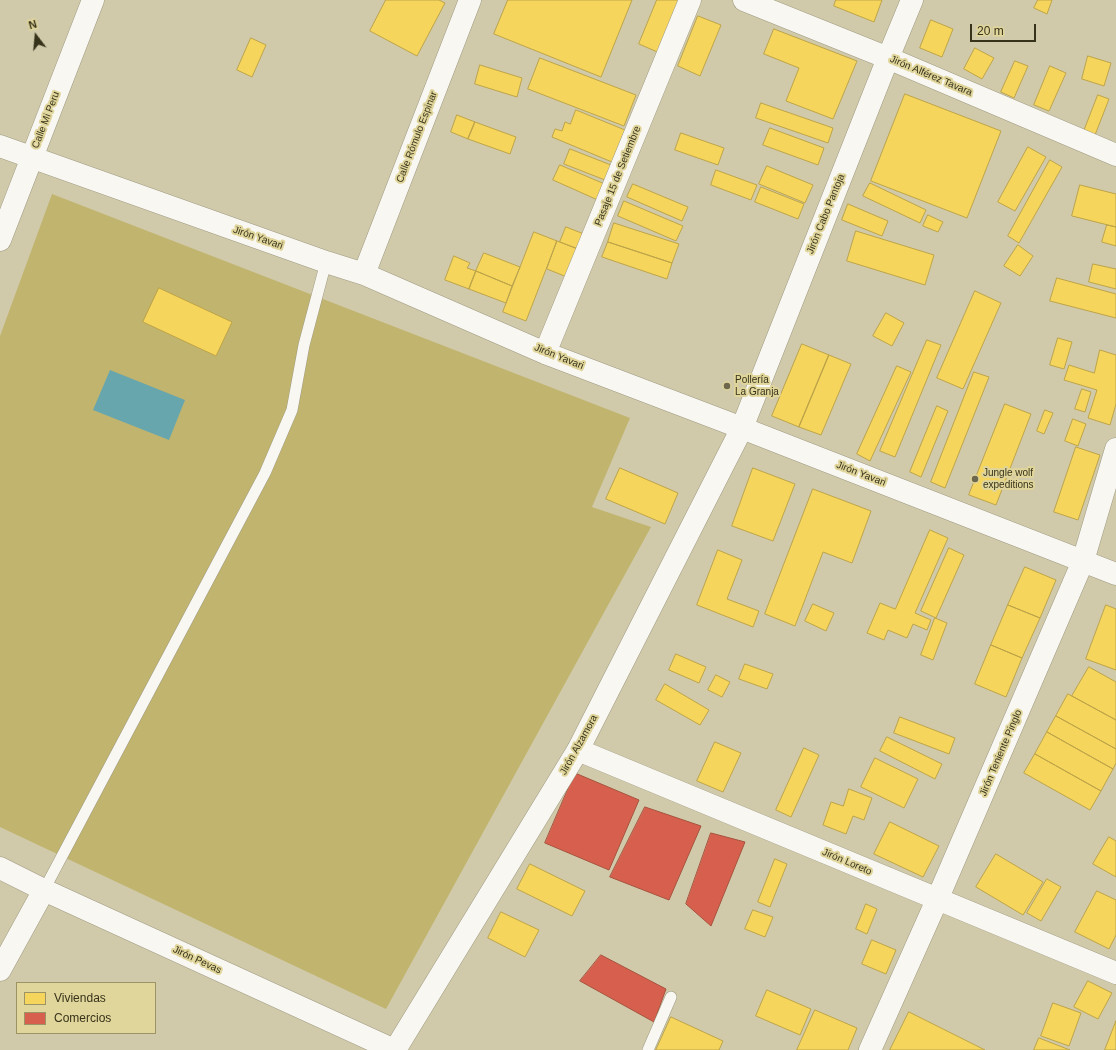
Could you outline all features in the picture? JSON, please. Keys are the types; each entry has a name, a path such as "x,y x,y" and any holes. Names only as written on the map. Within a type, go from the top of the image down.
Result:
{"street":[{"name":"Calle Mi Peru","path":"0,240 93,0"},
{"name":"Calle Rómulo Espinar","path":"364,274 470,0"},
{"name":"Pasaje 15 de Setiembre","path":"545,353 690,0"},
{"name":"Jirón Alférez Tavara","path":"744,0 888,58 1116,155"},
{"name":"Jirón Cabo Pantoja","path":"742,428 912,0"},
{"name":"Jirón Yavari","path":"0,146 326,262 364,274 545,353 1116,574"},
{"name":"Jirón Alzamora","path":"395,1050 578,750 742,428"},
{"name":"Jirón Teniente Pinglo","path":"870,1050 938,900 1083,560 1116,449"},
{"name":"Jirón Loreto","path":"578,750 1116,973"},
{"name":"Jirón Pevas","path":"0,868 44,890 395,1050"},
{"path":"0,970 44,890"}],"lane":[{"path":"44,890 265,473 292,410 304,345 326,262"},
{"path":"648,1050 671,997"}],"shaded area":[{"path":"52,194 630,418 592,507 651,527 386,1009 0,827 0,336"}],"water":[{"path":"110,370 185,400 169,440 93,410"}],"building: Viviendas":[{"path":"386,0 439,0 445,3 417,56 370,31"},
{"path":"508,0 632,0 601,77 494,34"},
{"path":"657,0 684,0 662,54 639,44"},
{"path":"836,0 882,0 874,22 834,6"},
{"path":"1038,0 1052,0 1047,14 1034,8"},
{"path":"698,16 721,25 700,76 678,66"},
{"path":"931,20 953,29 942,57 920,48"},
{"path":"774,29 857,61 833,119 786,101 799,68 764,54"},
{"path":"251,38 266,45 252,77 237,70"},
{"path":"975,48 994,58 982,79 964,69"},
{"path":"1088,56 1111,63 1104,86 1082,79"},
{"path":"540,58 636,95 624,126 528,89"},
{"path":"1015,61 1028,66 1014,98 1001,92"},
{"path":"480,65 522,78 517,97 475,84"},
{"path":"1050,66 1066,73 1049,111 1034,105"},
{"path":"905,94 1001,131 967,218 871,181"},
{"path":"1098,95 1109,99 1095,135 1084,131"},
{"path":"761,103 833,128 828,143 756,118"},
{"path":"576,110 625,130 612,162 552,137 555,129 562,131 565,122 570,124"},
{"path":"457,115 475,122 468,139 451,132"},
{"path":"475,122 516,137 510,154 468,139"},
{"path":"770,128 824,148 818,165 763,145"},
{"path":"681,133 724,148 718,165 675,150"},
{"path":"1028,147 1046,157 1015,211 998,202"},
{"path":"570,149 611,165 605,180 564,164"},
{"path":"1050,160 1062,167 1019,243 1008,236"},
{"path":"560,165 607,185 600,201 553,180"},
{"path":"767,166 813,185 805,203 759,184"},
{"path":"716,170 757,185 751,200 711,185"},
{"path":"870,183 926,210 920,223 863,196"},
{"path":"633,184 688,207 682,221 627,197"},
{"path":"1080,185 1116,194 1116,227 1072,216"},
{"path":"761,187 804,204 798,219 755,202"},
{"path":"624,201 683,226 676,241 618,216"},
{"path":"848,204 888,221 882,236 842,220"},
{"path":"928,215 943,222 938,232 923,226"},
{"path":"614,223 679,244 672,263 608,242"},
{"path":"1107,225 1116,227 1116,246 1102,242"},
{"path":"566,227 584,234 578,249 560,242"},
{"path":"856,231 934,255 925,285 847,261"},
{"path":"534,232 557,241 526,321 503,312"},
{"path":"557,241 578,249 567,277 547,269"},
{"path":"608,242 672,263 667,279 602,257"},
{"path":"1018,245 1033,256 1020,276 1004,266"},
{"path":"484,253 520,267 512,286 476,271"},
{"path":"454,256 470,263 467,268 476,271 469,289 445,280"},
{"path":"1093,264 1116,269 1116,289 1089,282"},
{"path":"476,271 512,286 506,303 469,289"},
{"path":"1057,278 1116,294 1116,318 1050,301"},
{"path":"159,288 232,322 216,356 143,322"},
{"path":"975,291 1001,303 963,389 937,378"},
{"path":"886,313 904,323 892,346 873,336"},
{"path":"1058,338 1072,342 1064,369 1050,365"},
{"path":"927,340 941,345 895,457 880,451"},
{"path":"802,344 829,355 799,427 772,416"},
{"path":"1100,350 1116,355 1116,404 1110,425 1088,418 1097,390 1064,380 1069,365 1094,373"},
{"path":"829,355 851,364 821,435 799,427"},
{"path":"897,366 911,372 870,461 857,454"},
{"path":"974,372 989,377 945,488 931,482"},
{"path":"1082,389 1091,392 1085,412 1075,409"},
{"path":"1005,404 1031,414 996,505 969,495"},
{"path":"937,406 948,411 921,477 910,472"},
{"path":"1045,410 1053,413 1044,434 1037,431"},
{"path":"1073,419 1086,424 1078,446 1065,441"},
{"path":"1076,447 1100,455 1078,520 1054,512"},
{"path":"620,468 678,493 665,524 606,499"},
{"path":"753,468 795,484 773,541 732,526"},
{"path":"813,489 871,511 852,563 823,552 795,626 765,614"},
{"path":"930,530 948,538 915,613 931,620 927,630 913,624 907,638 888,630 884,640 867,633 880,603 895,609"},
{"path":"949,548 964,555 936,618 921,611"},
{"path":"718,550 742,560 727,599 759,611 753,627 697,605"},
{"path":"1025,567 1056,580 1040,618 1008,605"},
{"path":"813,604 834,613 826,631 805,621"},
{"path":"1008,605 1040,618 1022,658 991,645"},
{"path":"1106,605 1116,609 1116,670 1086,659"},
{"path":"935,618 947,623 933,660 921,655"},
{"path":"991,645 1022,658 1006,697 975,684"},
{"path":"676,654 706,667 699,683 669,670"},
{"path":"745,664 773,674 767,689 739,679"},
{"path":"1089,667 1116,682 1116,720 1072,696"},
{"path":"716,675 730,682 722,697 708,690"},
{"path":"665,684 709,710 700,725 656,700"},
{"path":"1068,694 1116,720 1116,749 1056,716"},
{"path":"1056,716 1116,749 1116,763 1113,769 1047,732"},
{"path":"900,717 955,738 949,754 894,733"},
{"path":"1047,732 1113,769 1101,791 1035,754"},
{"path":"887,737 942,764 935,779 880,751"},
{"path":"715,742 741,753 723,792 697,781"},
{"path":"804,748 819,755 791,817 776,810"},
{"path":"1035,754 1101,791 1090,810 1024,773"},
{"path":"875,758 918,779 904,808 861,787"},
{"path":"849,789 872,798 864,820 853,816 846,834 823,825 831,802 843,806"},
{"path":"890,822 939,846 923,877 874,854"},
{"path":"1109,837 1116,841 1116,877 1093,864"},
{"path":"996,854 1043,882 1023,915 976,887"},
{"path":"775,859 787,864 770,907 758,902"},
{"path":"530,864 585,891 572,916 517,889"},
{"path":"1047,879 1061,887 1041,921 1027,913"},
{"path":"1097,891 1116,900 1116,935 1109,949 1075,932"},
{"path":"866,904 877,909 867,934 856,929"},
{"path":"753,910 773,917 765,937 745,929"},
{"path":"501,912 539,930 525,957 488,938"},
{"path":"872,940 896,950 886,974 862,964"},
{"path":"1088,981 1112,993 1098,1019 1074,1007"},
{"path":"767,990 811,1009 800,1035 756,1016"},
{"path":"1053,1003 1081,1013 1069,1046 1041,1036"},
{"path":"815,1010 857,1028 848,1050 797,1050"},
{"path":"909,1012 985,1050 890,1050"},
{"path":"671,1017 723,1041 719,1050 656,1050"},
{"path":"1116,1021 1116,1050 1105,1050"},
{"path":"1039,1038 1070,1050 1034,1050"}],"building: Comercios":[{"path":"575,773 639,800 609,870 545,843"},
{"path":"645,807 701,826 669,900 610,877"},
{"path":"711,833 745,842 711,926 686,904"},
{"path":"601,955 666,989 654,1022 580,981"}],"place":[{"name":"Pollería La Granja","path":"727,386"},
{"name":"Jungle wolf expeditions","path":"975,479"}]}
